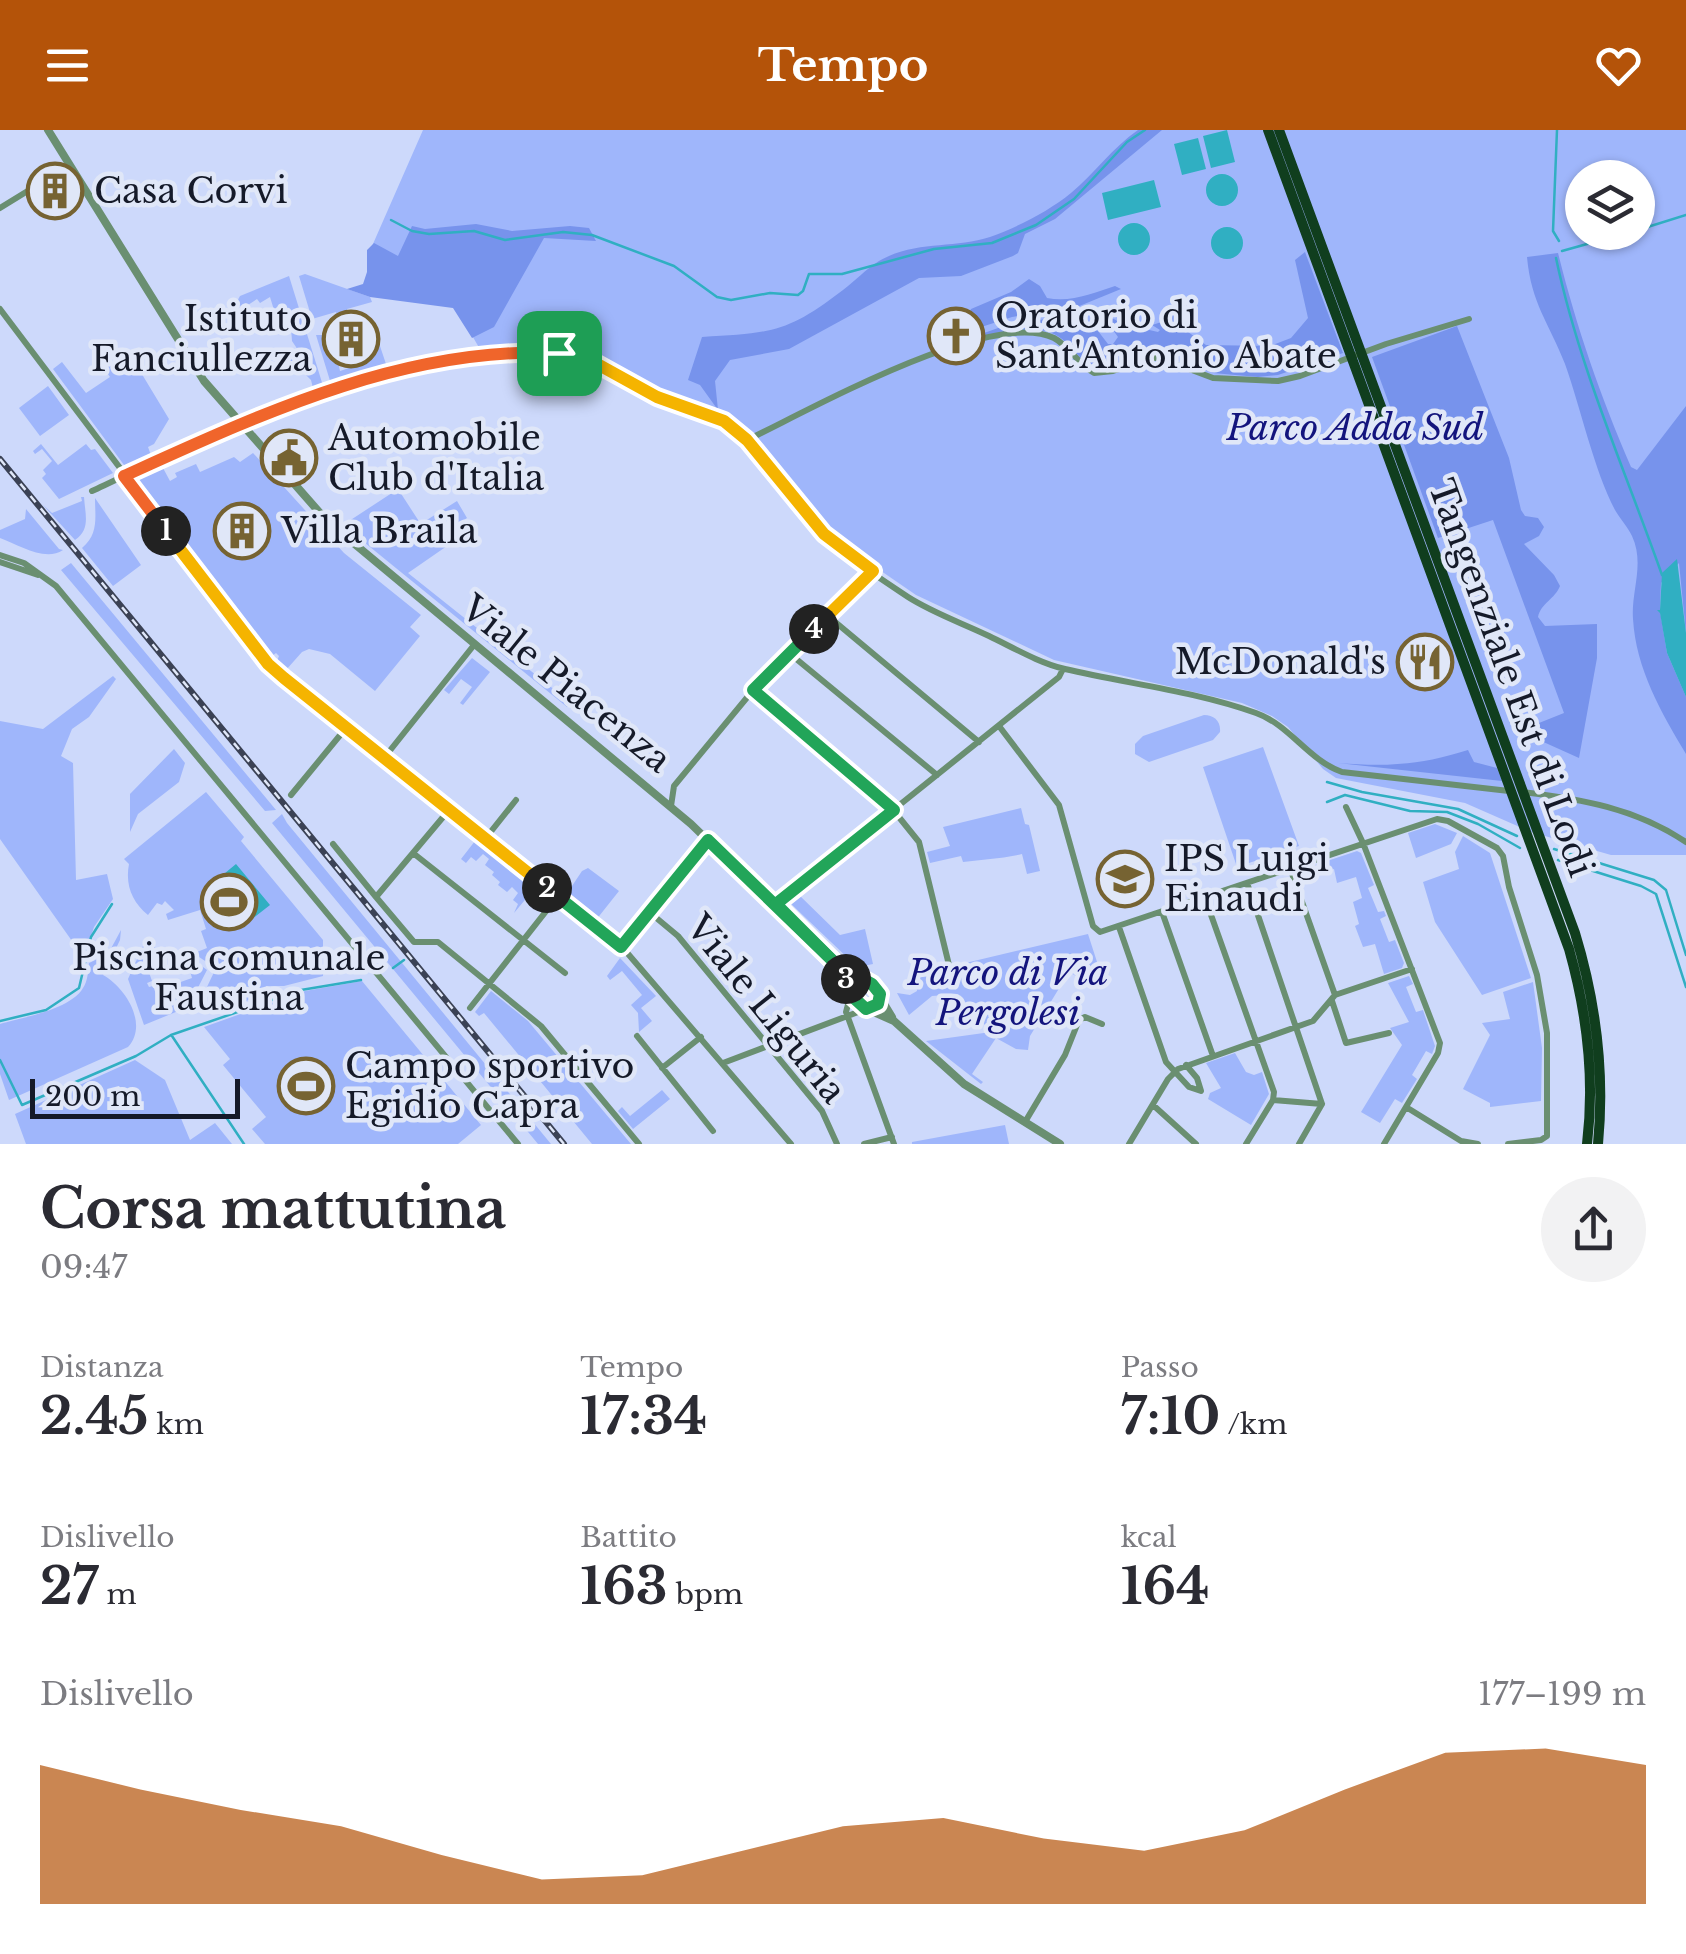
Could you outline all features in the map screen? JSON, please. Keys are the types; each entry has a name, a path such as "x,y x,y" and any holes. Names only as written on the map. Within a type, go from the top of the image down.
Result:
{"highway":[{"name":"Tangenziale Est di Lodi","path":"1268,130 1315,244 1575,932 1595,1018 1600,1118 1606,1131 1601,1144"},
{"name":"Tangenziale Est di Lodi","path":"1279,130 1315,244 1569,949 1587,1036 1589,1128 1584,1144"}],"street":[{"name":"Viale Piacenza","path":"48,130 196,370 339,534 654,790 836,964 880,994"},
{"path":"0,208 70,165"},
{"path":"0,309 268,664 621,947 791,1144"},
{"path":"747,440 940,351 1005,334 1053,338 1094,372 1114,371 1160,358 1213,378 1278,381 1469,319"},
{"path":"92,491 288,404 395,372 456,357 515,351 566,354 590,360 657,397 715,416 747,440 824,534 873,571 919,603 1063,669 1189,694 1258,714 1276,722 1320,761 1342,772 1555,796 1619,809 1686,842"},
{"path":"0,558 24,563 56,586 518,1144"},
{"path":"671,806 674,786 753,690 873,571"},
{"path":"828,616 979,742"},
{"path":"384,758 474,644"},
{"path":"790,653 937,775"},
{"path":"776,904 979,742 1063,669"},
{"path":"753,690 894,810 919,842 949,965"},
{"path":"998,726 1059,805 1093,926 1098,932 1442,820 1500,851 1537,975 1548,1049 1547,1136 1508,1144"},
{"path":"291,795 346,728"},
{"path":"654,790 674,786"},
{"path":"485,838 516,800"},
{"path":"1346,807 1364,843 1440,1047 1384,1144"},
{"path":"376,897 449,810"},
{"path":"621,947 708,840"},
{"path":"332,844 414,942 438,942 541,1026 639,1144"},
{"path":"413,853 565,973"},
{"path":"1290,868 1346,1043 1389,1033"},
{"path":"1247,883 1322,1104 1298,1144"},
{"path":"470,1008 558,896"},
{"path":"1204,898 1274,1092 1246,1144"},
{"name":"Viale Liguria","path":"648,911 678,936 824,1114 836,1144"},
{"path":"1162,912 1213,1056"},
{"path":"1119,927 1166,1062 1189,1087 1201,1091 1197,1078 1186,1066"},
{"name":"Viale Piacenza","path":"836,964 851,993 866,1009"},
{"path":"1129,1144 1174,1072 1313,1021 1333,998 1412,970"},
{"path":"863,979 851,993 847,1017 893,1140 864,1144"},
{"path":"723,1063 878,1004 880,994"},
{"path":"880,994 894,1021"},
{"path":"866,1009 894,1021 964,1084 1060,1144"},
{"path":"1024,1122 1065,1056 1081,1018 1102,1024"},
{"path":"636,1036 714,1131"},
{"path":"662,1068 701,1037"},
{"path":"1272,1100 1322,1104"},
{"path":"1153,1104 1196,1144"},
{"path":"1406,1106 1461,1141 1478,1144"}],"green space":[{"name":"Parco Adda Sud","path":"423,130 1686,130 1686,855 1611,855 1531,832 1465,803 1336,778 1323,769 1288,727 1242,703 1054,660 916,595 836,540 753,443 722,416 660,394 593,358 561,351 481,351 455,306 369,253"},
{"path":"305,274 370,297 372,302 347,309 352,326 341,329 336,312 312,319 299,276"},
{"path":"289,276 324,389 314,392 306,375 310,372 307,362 285,363 298,350 291,328 269,332 282,317 274,310 270,297 260,303 257,299 248,305 235,305 240,296"},
{"path":"316,335 332,335 340,371 352,367 348,352 378,340 387,367 331,384"},
{"path":"98,341 117,371 134,361 169,419 148,447 152,458 127,469 53,369 62,362 86,393 110,377 96,357 99,354 92,344"},
{"path":"48,386 69,415 40,436 19,408"},
{"path":"41,444 58,465 86,444 95,449 113,473 59,499 42,478 46,474 43,470 52,461 42,449 35,454 33,451"},
{"path":"253,453 344,553 421,615 410,627 420,636 375,691 330,654 309,649 286,670 277,661 279,656 272,656 136,480 163,468 170,481 177,477 175,473 196,464 200,472 234,457 240,462"},
{"path":"398,489 435,546 422,523 457,501 467,518 450,529 445,522 436,528 447,546 408,573 571,703 567,707 343,525"},
{"path":"84,497 85,526 75,540 43,505 52,513 82,501"},
{"path":"95,498 141,565 113,586 82,548 94,531"},
{"path":"26,509 63,550 40,553 0,538 0,530 25,519"},
{"path":"71,563 276,810 265,811 61,570"},
{"path":"472,658 490,672 463,705 460,703 472,687 461,679 449,694 444,690"},
{"path":"113,676 116,679 89,717 72,729 61,756 73,763 76,880 107,874 113,899 94,927 84,958 0,839 0,721 43,729"},
{"path":"1204,715 1214,717 1219,725 1220,732 1213,740 1149,762 1135,754 1135,744 1143,736"},
{"path":"1263,747 1299,846 1237,867 1203,767"},
{"path":"174,749 185,763 179,782 138,814 130,832 130,794"},
{"name":"Piscina comunale Faustina","path":"206,792 323,940 323,976 284,986 266,986 266,990 241,1003 205,1011 196,1010 216,968 197,952 207,948 200,910 168,920 166,914 174,910 165,901 162,905 157,903 148,915 131,892 129,864 124,859"},
{"path":"1021,808 1040,871 1027,874 1022,854 963,862 961,856 930,863 927,852 950,846 943,827"},
{"path":"282,814 551,1144 538,1144 272,823"},
{"path":"1435,824 1457,833 1451,844 1416,858 1408,833"},
{"path":"1463,836 1490,853 1531,978 1482,995 1435,922 1423,882 1459,869 1455,852"},
{"path":"475,841 534,889 514,913 518,904 513,900 518,893 512,887 507,892 498,885 494,872 485,865 489,859 483,854 476,861 471,857 466,863 461,859"},
{"path":"1357,851 1374,885 1368,888 1378,912 1384,911 1386,916 1380,919 1389,942 1395,940 1404,963 1402,968 1384,974 1375,944 1363,947 1355,926 1359,924 1353,902 1362,898 1356,877 1337,883 1334,869 1330,870 1327,861"},
{"path":"588,868 619,891 596,920 566,895"},
{"path":"797,893 840,935 865,929 873,964 853,963 788,901"},
{"path":"121,930 103,975 119,988 132,1007 134,1038 128,1047 9,1100 0,1074 0,1024 45,1012 77,996 86,982 89,963 108,954"},
{"name":"Parco di Via Pergolesi","path":"1088,934 1098,965 1085,981 1069,972 1030,1036 1028,1050 1016,1049 996,1038 972,1074 981,1084 926,1041 991,1032 958,994 932,996 909,1015 897,993 910,995 917,991 915,975"},
{"path":"148,942 156,950 143,955 152,981 147,983 153,986 157,997 177,990 175,984 192,978 188,964 195,961 207,970 188,1007 144,1025 128,979"},
{"path":"620,958 656,996 641,1008 652,1021 639,1032 638,1013 631,1005 642,995 622,971 610,980 607,976"},
{"path":"1409,976 1413,984 1406,987 1416,1012 1423,1010 1435,1046 1432,1054 1426,1051 1412,1075 1417,1079 1402,1103 1395,1099 1380,1123 1361,1112 1402,1045 1390,1028 1409,1022 1388,983"},
{"path":"362,981 481,1125 458,1144 265,1144 252,1129 266,1117 223,1065 230,1059 204,1027 305,991"},
{"path":"1533,982 1542,1048 1541,1101 1490,1107 1490,1103 1463,1089 1490,1035 1482,1023 1510,1019 1503,992"},
{"path":"491,991 528,1021 631,1144 592,1144 484,1013 479,1016 475,1012"},
{"path":"1235,1053 1246,1072 1262,1072 1269,1094 1251,1125 1208,1099 1210,1093 1221,1088 1206,1063"},
{"path":"135,1060 165,1080 190,1140 215,1123 232,1144 26,1144 15,1114"},
{"path":"662,1090 670,1099 633,1129 618,1111 622,1107 630,1116"},
{"path":"1005,1125 1009,1144 912,1144 912,1142"}],"shaded area":[{"path":"1138,130 1162,130 1055,219 1025,234 1013,256 961,276 919,278 789,349 730,360 715,381 718,410 700,385 688,380 702,337 762,332 792,323 893,254 976,241 1022,223 1071,193"},
{"path":"1227,130 1235,162 1211,168 1203,136"},
{"path":"1198,138 1206,169 1182,175 1174,144"},
{"path":"1222,174 1233,179 1238,190 1233,201 1222,206 1211,201 1206,190 1211,179"},
{"path":"1154,180 1161,207 1108,220 1102,193"},
{"path":"1134,223 1145,228 1150,239 1145,250 1134,255 1123,250 1118,239 1123,228"},
{"path":"476,224 512,231 589,228 596,241 544,238 494,327 472,338 453,308 370,297 347,289 363,284 367,250 374,243 398,256 412,226 425,229"},
{"path":"1227,227 1238,232 1243,243 1238,254 1227,259 1216,254 1211,243 1216,232"},
{"path":"1305,252 1343,353 1278,375 1213,373 1160,355 1097,369 1062,339 1040,330 970,338 1015,322 1082,312 1083,322 1113,344 1118,337 1111,327 1111,318 1124,331 1158,332 1152,325 1168,320 1173,313 1184,329 1206,345 1270,346 1291,338 1308,318 1295,260"},
{"path":"1558,253 1590,362 1631,467 1637,470 1686,406 1686,633 1679,563 1661,583 1660,611 1667,653 1686,697 1686,754 1659,706 1639,655 1633,619 1636,546 1607,494 1565,364 1532,287 1527,257"},
{"path":"1029,279 1040,286 1047,298 1056,299 1082,297 1115,286 1121,289 1077,307 1012,317 966,332 971,309 1011,292"},
{"path":"1457,326 1509,458 1521,510 1525,516 1538,518 1544,527 1539,536 1524,544 1560,586 1538,617 1545,626 1597,624 1597,658 1579,758 1519,731 1564,713 1493,520 1438,538 1372,357"},
{"path":"1677,559 1686,633 1686,697 1667,653 1657,610 1662,573"},
{"path":"1468,750 1474,762 1497,768 1502,781 1338,763 1404,764"},
{"path":"236,864 270,905 252,919 219,878"}],"waterway":[{"path":"391,220 412,231 429,234 474,231 505,240 563,232 592,235 674,266 717,297 731,300 770,293 798,295 809,274 842,274 934,249 992,243 1036,225 1074,199 1127,142 1145,130"},
{"path":"1557,130 1553,231 1559,241"},
{"path":"1655,225 1686,215"},
{"path":"1556,258 1590,379 1662,575"},
{"path":"1327,782 1458,809 1517,836"},
{"path":"1327,802 1345,795 1410,811 1447,812 1520,848"},
{"path":"1554,849 1654,880 1666,890 1686,955"},
{"path":"1558,860 1656,894 1686,987"},
{"path":"0,1021 46,1010 79,988 91,937 112,904"},
{"path":"393,968 404,960"},
{"path":"0,1060 22,1105 136,1056 171,1035 301,990 361,980"},
{"path":"172,1036 244,1144"}],"railway":[{"path":"0,459 564,1144"}],"place":[{"name":"Casa Corvi","path":"55,191"},
{"name":"Oratorio di Sant'Antonio Abate","path":"956,336"},
{"name":"Istituto Fanciullezza","path":"351,339"},
{"name":"Automobile Club d'Italia","path":"289,458"},
{"name":"Villa Braila","path":"242,531"},
{"name":"McDonald's","path":"1425,662"},
{"name":"IPS Luigi Einaudi","path":"1125,879"},
{"name":"Piscina comunale Faustina","path":"229,902"},
{"name":"Campo sportivo Egidio Capra","path":"306,1086"}],"route":[{"path":"559,353 474,354 395,372 250,418 124,476 268,664 621,947 708,840 776,904 836,964 872,984 880,994 875,1006 866,1009 856,1002 836,964 810,939 776,904 894,810 753,690 873,571 824,534 747,440 724,421 657,397 590,360 559,353"}]}
